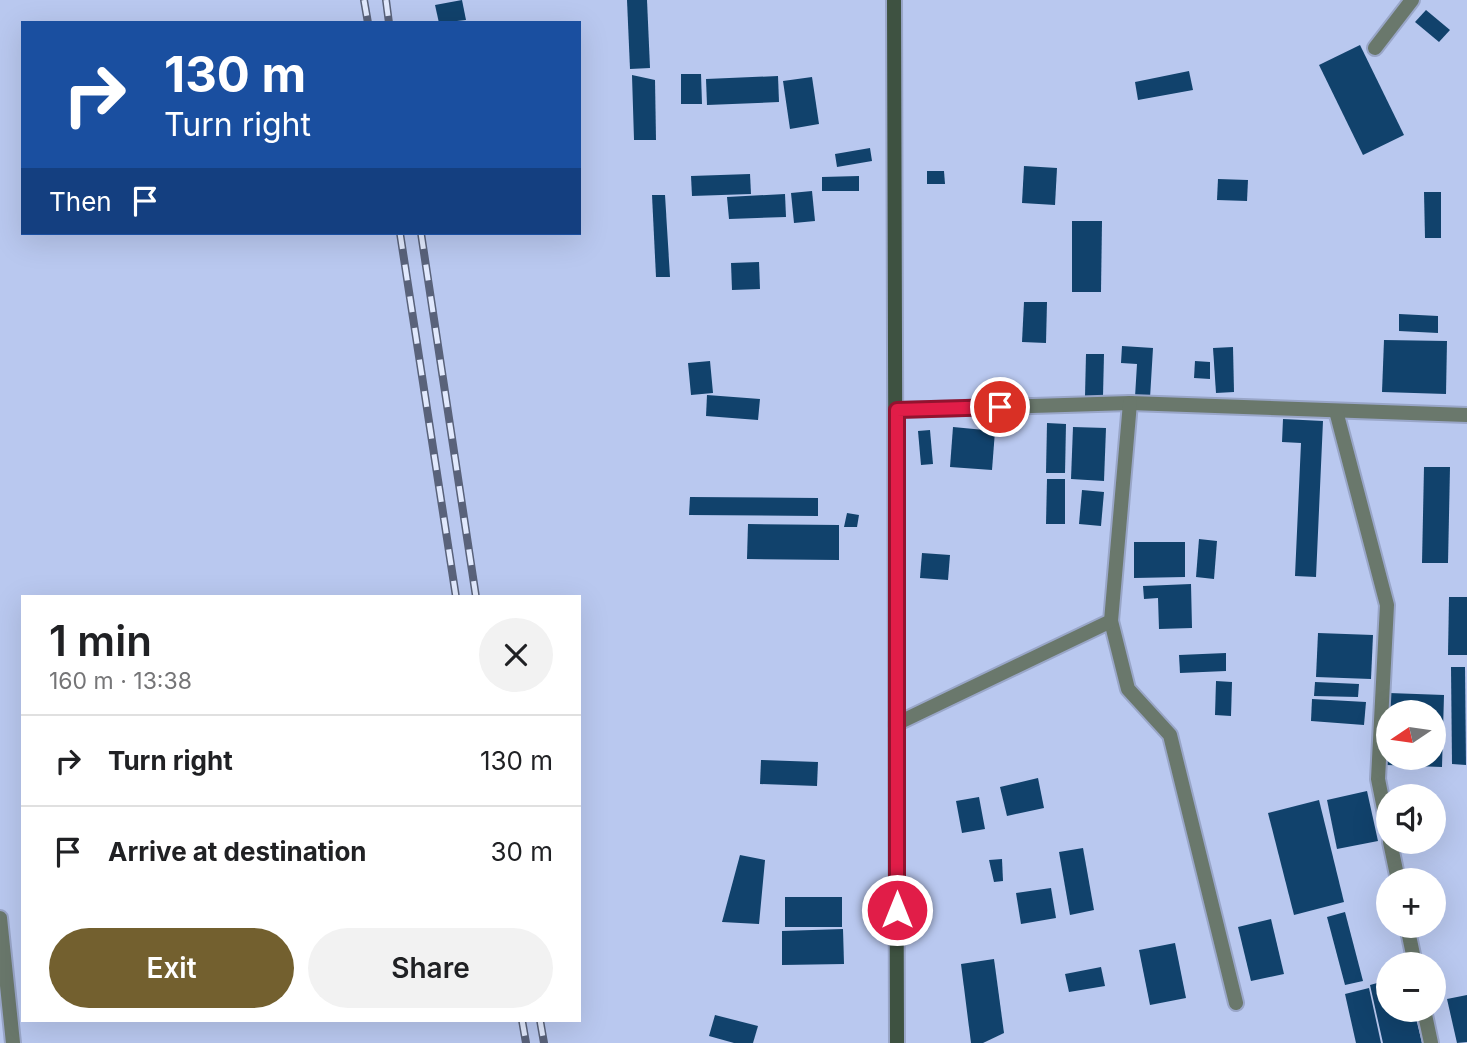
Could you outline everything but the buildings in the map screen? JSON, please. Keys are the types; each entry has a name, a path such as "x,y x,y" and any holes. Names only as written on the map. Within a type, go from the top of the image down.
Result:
{"main road":[{"path":"894,0 897,1043"}],"street":[{"path":"1375,48 1412,0"},
{"path":"1130,403 1111,621 1128,689 1170,735 1236,1003"},
{"path":"897,410 1130,403 1467,415"},
{"path":"1336,411 1387,605 1379,784"},
{"path":"896,724 1111,621"},
{"path":"0,918 13,1043"},
{"path":"1427,1022 1431,1043"}],"railway":[{"path":"364,0 368,21"},
{"path":"386,0 389,21"},
{"path":"400,235 456,595"},
{"path":"421,235 476,595"},
{"path":"522,1022 526,1043"},
{"path":"540,1022 544,1043"}],"route":[{"path":"897,910 897,410 1000,407"}]}
